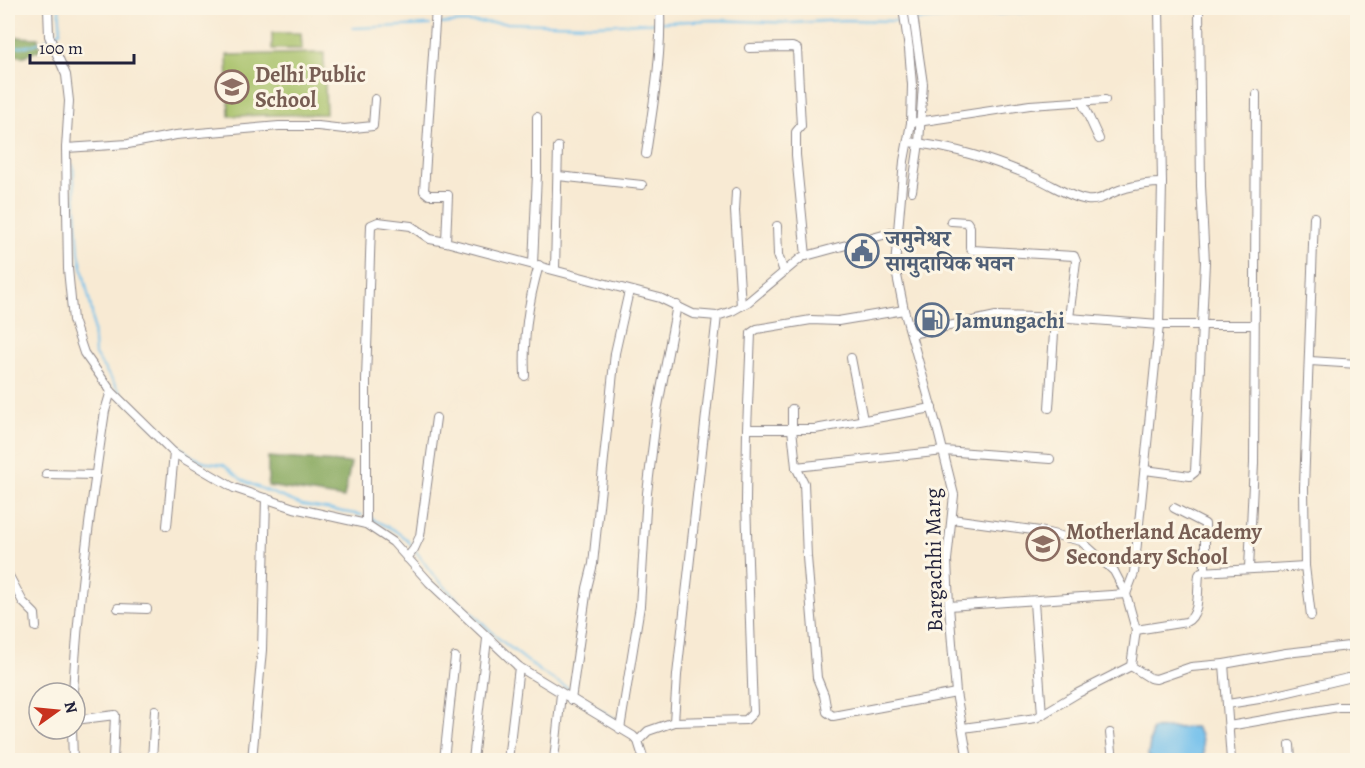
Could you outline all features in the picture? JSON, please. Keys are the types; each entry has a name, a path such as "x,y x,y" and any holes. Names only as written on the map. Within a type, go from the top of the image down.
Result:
{"street":[{"path":"48,8 50,40 66,75 69,101 66,148 68,269 73,320 84,353 111,391 174,453 234,488 294,508 366,524 393,542 487,639 519,667 638,741 644,760"},
{"path":"435,8 424,191 429,195 448,195 446,242"},
{"name":"Bargachhi Marg","path":"903,8 912,85 911,123 904,160 895,266 904,310 944,451 954,495 947,560 949,606 956,693 968,760"},
{"path":"912,8 924,84 912,191"},
{"path":"1126,594 1134,573 1159,325 1162,183 1159,8"},
{"path":"1145,470 1190,476 1195,474 1205,262 1201,186 1199,10"},
{"path":"646,154 660,33 660,12"},
{"path":"749,48 792,47 797,49 801,126 796,132 796,155 806,256"},
{"path":"1249,568 1254,463 1256,94"},
{"path":"66,148 128,144 176,135 279,126 344,129 373,126 375,99"},
{"path":"911,123 1030,105 1105,100"},
{"path":"1082,102 1099,139"},
{"path":"525,376 525,326 536,264 537,117"},
{"path":"908,142 966,151 1037,178 1075,197 1088,200 1098,200 1109,193 1125,188 1162,183"},
{"path":"555,269 558,147"},
{"path":"558,176 642,185"},
{"path":"736,192 735,211 741,306"},
{"path":"1311,616 1305,566 1304,488 1314,217"},
{"path":"366,524 366,380 371,225 378,222 411,226 430,238 660,298 700,315 717,316 741,306 806,256 898,231"},
{"path":"951,222 967,222 970,227 970,248 972,250 1074,256 1076,261 1069,318"},
{"path":"777,226 778,255 784,272"},
{"path":"571,700 587,588 593,564 615,353 629,291"},
{"path":"620,729 640,606 647,494 657,411 676,305"},
{"path":"638,741 648,731 674,722 746,720 753,713 746,501 751,333 757,329 811,320 838,321 904,310"},
{"path":"674,722 677,675 717,316"},
{"path":"911,334 996,316 1069,318 1159,325 1254,325"},
{"path":"1049,408 1055,318"},
{"path":"851,358 863,420"},
{"path":"1310,361 1358,364"},
{"path":"74,681 76,622 84,557 105,411 111,391"},
{"path":"747,429 815,429 932,408"},
{"path":"792,409 796,467 804,483 807,557 817,678 828,714 833,716 956,693"},
{"path":"407,558 420,536 436,418"},
{"path":"796,467 944,451 1050,459"},
{"path":"167,526 174,453"},
{"path":"46,474 96,475"},
{"path":"252,760 262,650 266,498"},
{"path":"1174,508 1205,524 1205,570"},
{"path":"952,519 1040,531 1081,541 1114,571 1126,594 1136,630 1136,645 1131,666 1078,693 1042,715 1026,720 963,728"},
{"path":"1136,630 1192,620 1196,614 1199,575 1205,570 1305,566"},
{"path":"8,574 23,602 35,614 36,627"},
{"path":"949,606 1126,594"},
{"path":"1034,602 1042,715"},
{"path":"118,608 147,609"},
{"path":"473,760 487,639"},
{"path":"1131,666 1150,678 1156,679 1191,667 1358,645"},
{"path":"444,760 455,657"},
{"path":"1224,664 1231,760"},
{"path":"508,760 519,667"},
{"path":"1228,704 1348,678"},
{"path":"554,760 561,694"},
{"path":"1229,726 1338,707 1358,707"},
{"path":"152,760 155,711"},
{"path":"87,718 115,715 113,760"},
{"path":"1110,733 1113,760"},
{"path":"72,741 73,760"},
{"path":"1290,745 1291,760"}],"green space":[{"path":"272,33 301,33 302,49 272,49"},
{"path":"8,35 38,38 40,50 22,57 8,52"},
{"path":"324,53 326,114 229,116 227,55"},
{"path":"268,457 351,463 344,498 268,486"}],"water":[{"path":"1195,727 1201,735 1204,754 1199,759 1152,760 1148,756 1152,729"}],"waterway":[{"path":"8,45 28,46 61,31 59,8"},
{"path":"907,21 1075,8"},
{"path":"439,24 463,22 594,25 715,20 792,23 844,20 898,21"},
{"path":"353,28 430,25"},
{"path":"73,165 79,253 92,312 95,355 127,402"},
{"path":"144,419 193,457 209,463 224,465 242,480 255,486 302,505 362,515"},
{"path":"370,518 398,533 412,546"},
{"path":"415,550 431,572 498,638 541,672 569,689"},
{"path":"576,694 615,719"}],"place":[{"name":"Delhi Public School","path":"232,87"},
{"name":"जमुनेश्वर सामुदायिक भवन","path":"862,251"},
{"name":"Jamungachi","path":"932,320"},
{"name":"Motherland Academy Secondary School","path":"1043,544"}]}
